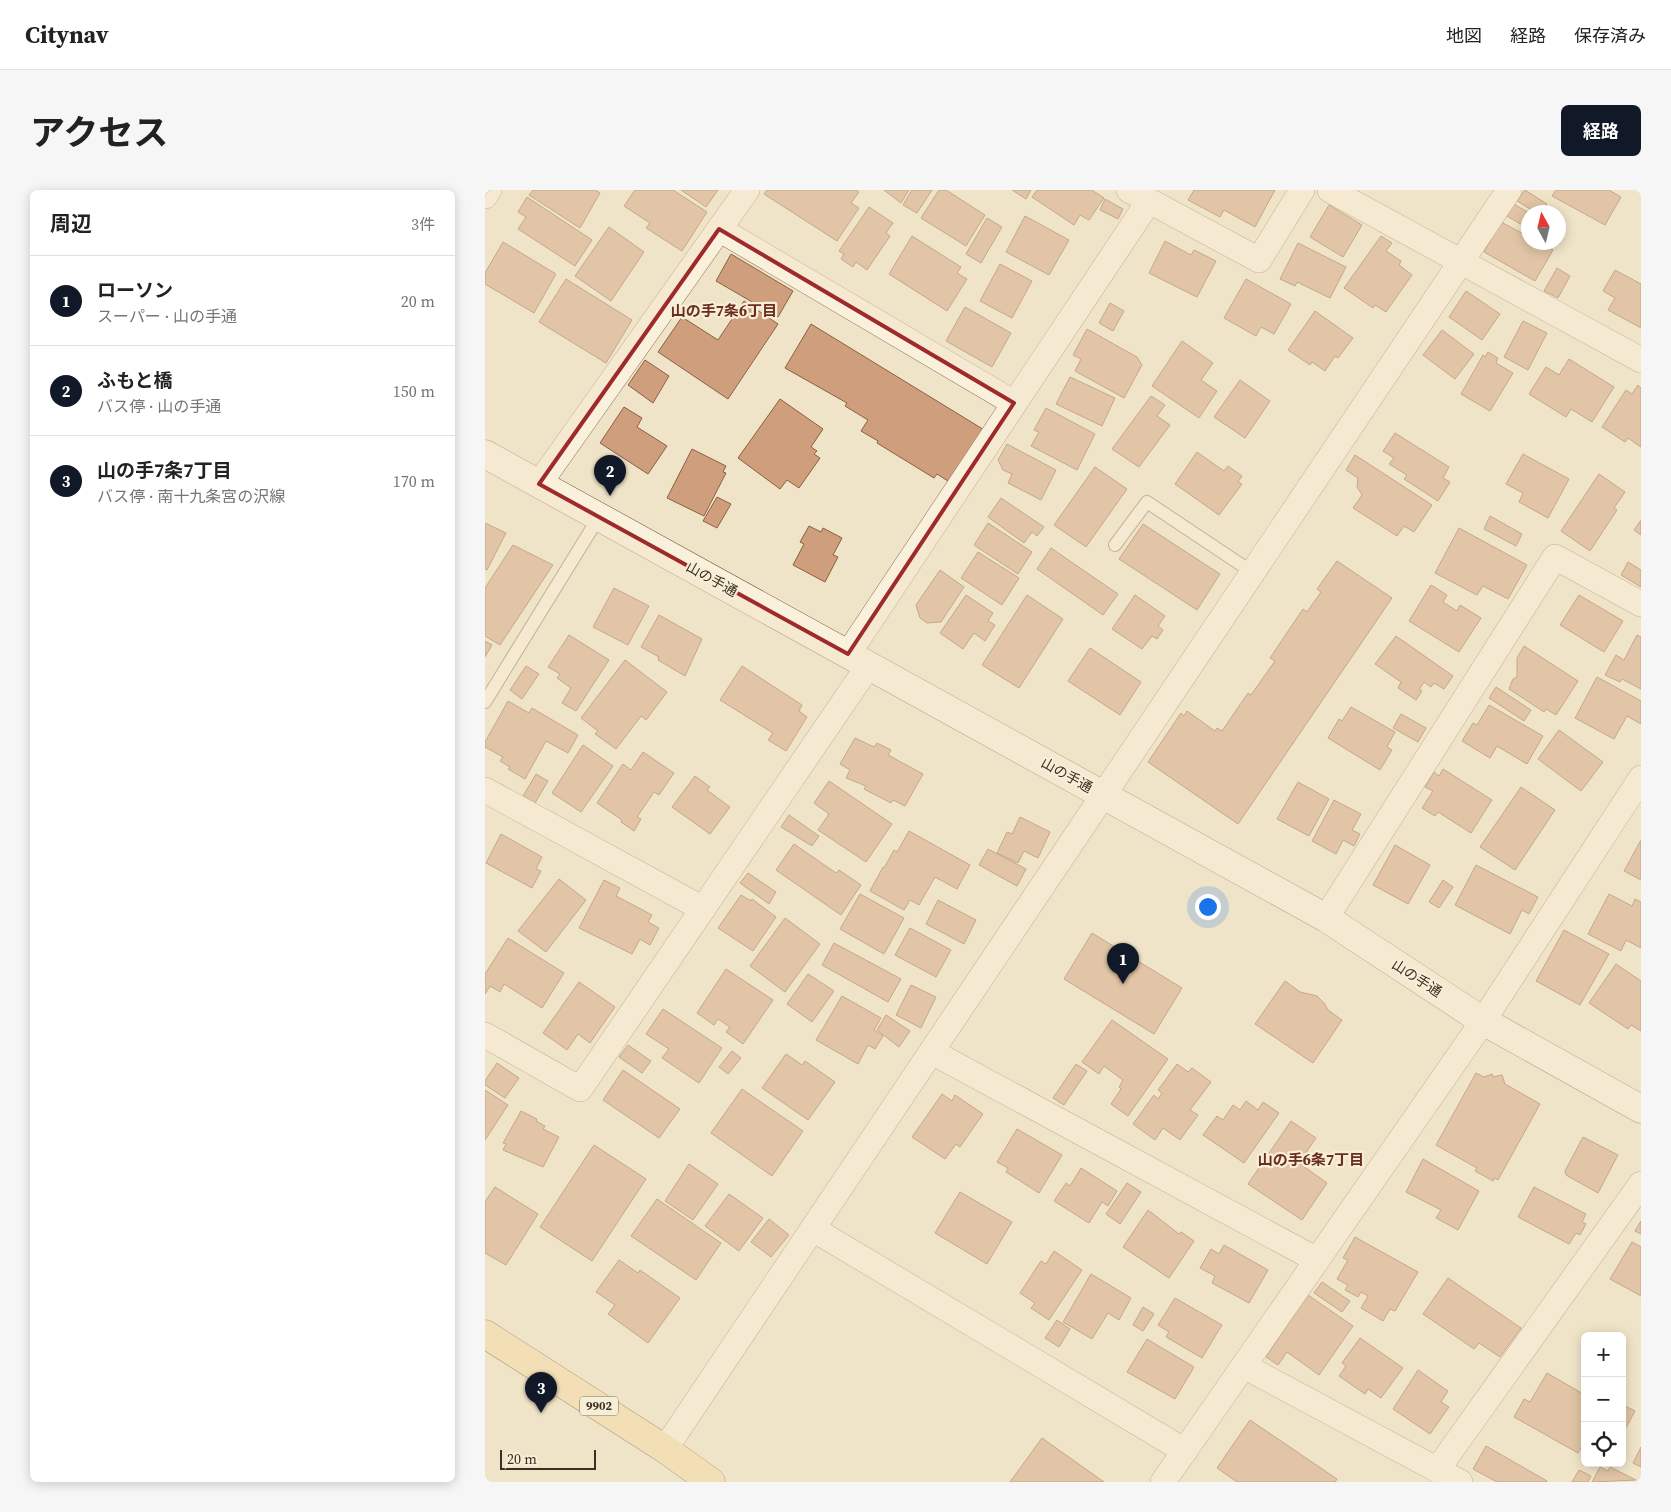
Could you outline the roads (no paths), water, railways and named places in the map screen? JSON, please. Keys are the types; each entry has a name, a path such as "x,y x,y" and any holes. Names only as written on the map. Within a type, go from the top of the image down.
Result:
{"main road":[{"name":"山の手通","path":"485,454 1326,918 1483,1021 1641,1109"},
{"name":"9902","path":"485,1334 665,1449 711,1482"}],"street":[{"path":"485,196 489,190"},
{"path":"539,484 747,190"},
{"path":"485,1035 580,1088 703,909 858,660 1139,195 1259,260 1302,190"},
{"path":"1330,190 1641,360"},
{"path":"665,1449 1509,190"},
{"path":"719,229 1014,404"},
{"path":"1326,918 1555,557 1641,604"},
{"path":"1163,1482 1483,1021 1641,778"},
{"path":"485,790 703,909"},
{"path":"931,1052 1317,1260"},
{"path":"1437,1470 1641,1184"},
{"path":"813,1229 1185,1451"},
{"path":"1244,1366 1460,1482"}],"lane":[{"path":"1115,545 1147,502 1252,572"},
{"path":"485,702 599,517"}],"place":[{"name":"ふもと橋","path":"610,496"},
{"name":"ローソン","path":"1123,984"},
{"name":"山の手7条7丁目","path":"541,1413"}],"district":[{"name":"山の手7条6丁目","path":"724,311"},
{"name":"山の手6条7丁目","path":"1311,1160"}]}
